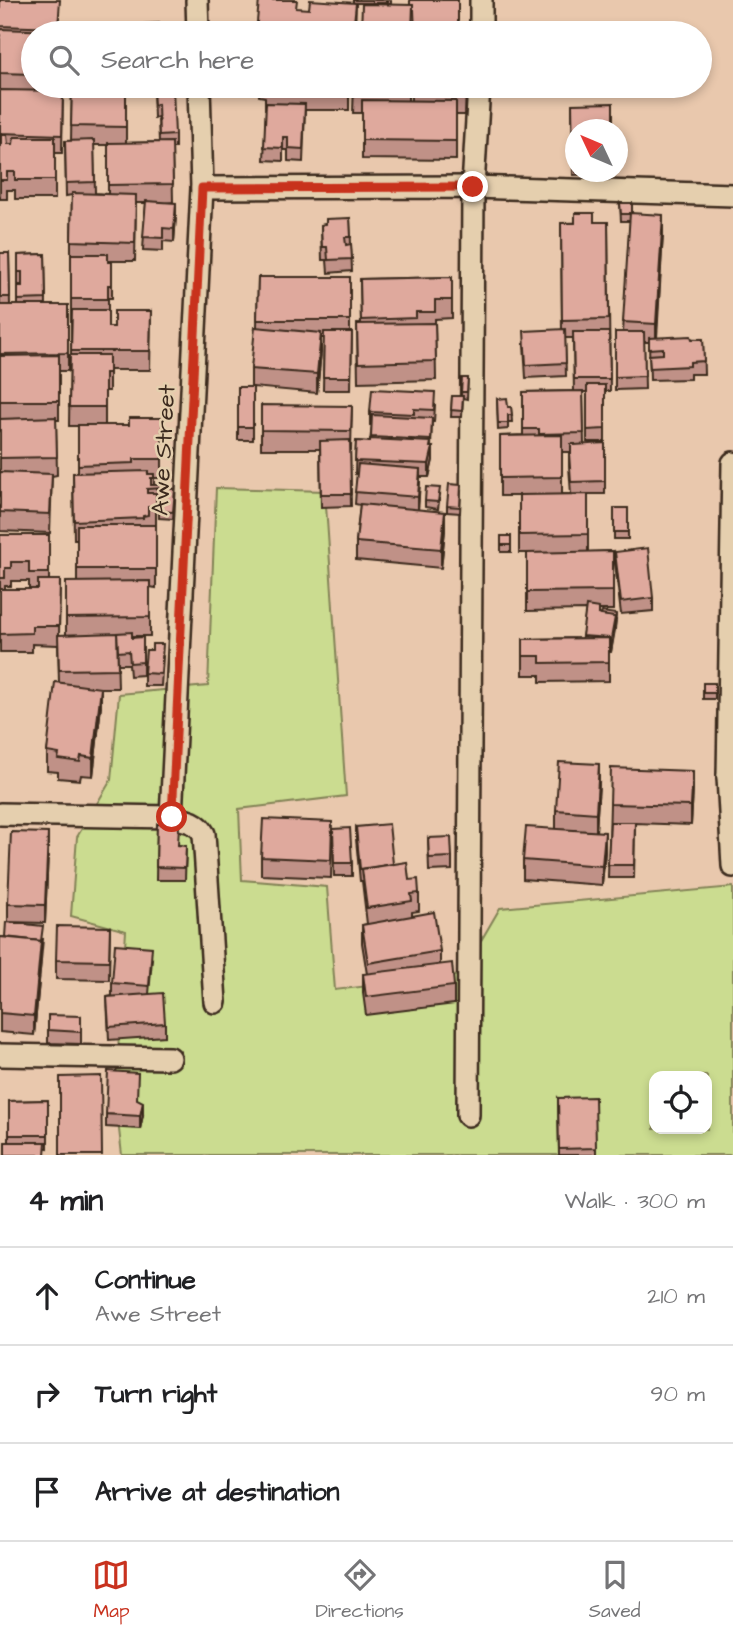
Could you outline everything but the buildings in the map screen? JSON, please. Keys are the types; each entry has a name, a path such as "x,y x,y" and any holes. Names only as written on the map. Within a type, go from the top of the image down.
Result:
{"street":[{"path":"197,0 198,21"},
{"path":"481,0 481,21"},
{"name":"Awe Street","path":"172,817 202,188 199,98"},
{"path":"468,1115 473,187 478,98"},
{"path":"202,188 473,187 733,195"},
{"path":"733,463 730,776 733,866"},
{"path":"0,814 172,817 194,822 201,827 204,834 215,1002"},
{"path":"0,1055 170,1058"}],"green space":[{"path":"216,488 325,491 346,796 239,809 242,880 327,887 335,990 461,975 500,908 733,887 733,1155 122,1155 115,1095 126,931 71,916 77,837 111,780 119,694 208,686"}],"route":[{"path":"172,817 202,188 473,187"}]}
